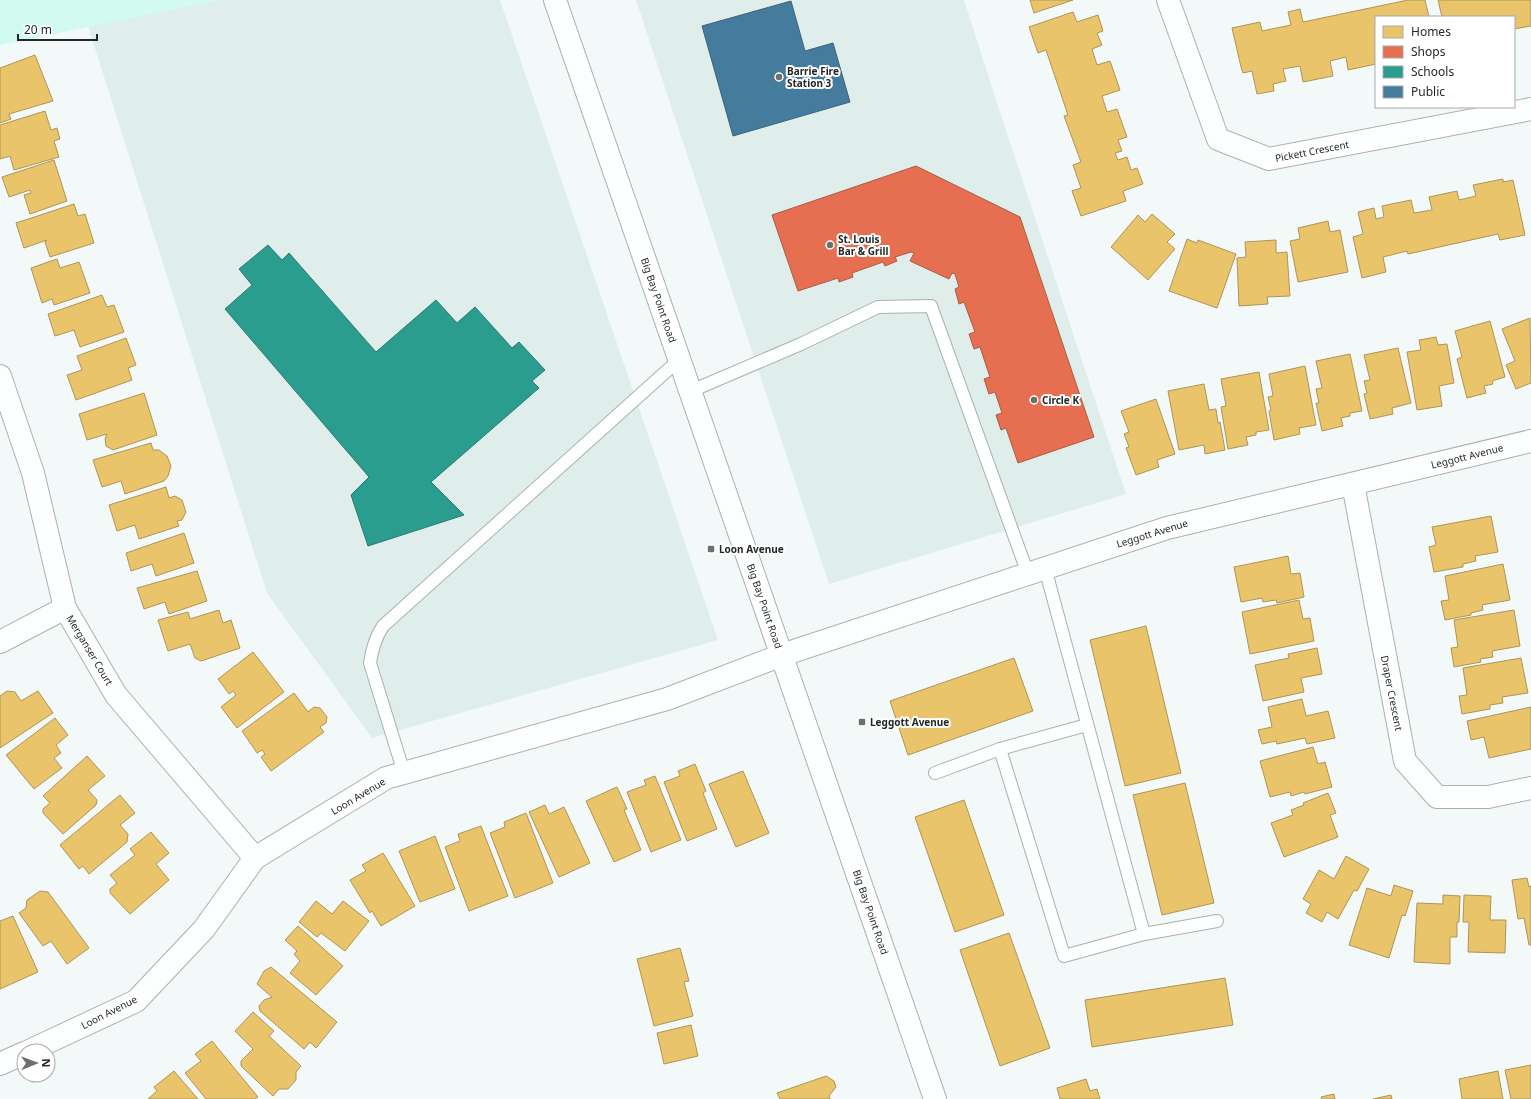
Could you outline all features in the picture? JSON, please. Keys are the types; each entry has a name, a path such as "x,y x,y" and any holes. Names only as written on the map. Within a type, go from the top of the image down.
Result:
{"street":[{"name":"Big Bay Point Road","path":"555,0 935,1099"},
{"name":"Pickett Crescent","path":"1168,0 1218,139 1269,159 1531,109"},
{"name":"Merganser Court","path":"0,376 33,473 65,608 116,695 255,858"},
{"name":"Leggott Avenue","path":"782,655 1167,528 1531,441"},
{"name":"Draper Crescent","path":"1353,484 1405,761 1436,797 1488,797 1531,788"},
{"path":"0,642 65,608"},
{"name":"Loon Avenue","path":"46,1043 136,1001 204,929 255,858 386,778 668,699 782,655"},
{"path":"0,1064 16,1057"}],"lane":[{"path":"691,391 801,344 878,307 931,306 1037,571 1087,724 1144,934"},
{"path":"404,773 370,663 374,643 382,626 680,359"},
{"path":"935,773 1000,749 1087,724"},
{"path":"1000,749 1064,956 1144,934 1217,921"}],"shaded area":[{"path":"220,0 500,0 718,640 372,738 267,593 88,26"},
{"path":"636,0 964,0 1126,494 829,584"}],"green space":[{"path":"0,0 220,0 0,45"}],"building: Homes":[{"path":"1030,0 1073,0 1034,13"},
{"path":"1408,0 1425,0 1429,16 1375,16 1375,64 1348,70 1346,57 1330,61 1333,76 1303,82 1300,66 1283,69 1286,81 1273,84 1274,91 1257,94 1252,71 1243,73 1232,28 1260,22 1262,31 1291,25 1288,12 1300,9 1303,22"},
{"path":"1438,0 1531,0 1531,26 1515,29 1515,16 1442,16"},
{"path":"1073,12 1077,22 1098,15 1103,31 1097,33 1102,45 1092,49 1097,65 1110,61 1120,90 1102,96 1107,112 1117,109 1127,137 1118,140 1122,151 1115,153 1118,160 1127,157 1131,170 1137,168 1143,184 1123,191 1126,201 1081,216 1072,191 1081,188 1073,165 1081,162 1064,116 1068,115 1046,50 1038,53 1029,27"},
{"path":"35,55 53,101 9,114 11,119 0,123 0,68"},
{"path":"45,111 51,130 57,128 60,139 54,141 59,157 14,170 10,156 0,159 0,125"},
{"path":"54,160 67,201 30,214 24,195 31,193 30,190 9,197 2,177"},
{"path":"1503,179 1503,182 1513,180 1525,235 1500,240 1498,234 1408,254 1407,251 1383,257 1386,272 1362,278 1353,237 1363,234 1358,212 1374,208 1376,219 1384,217 1382,206 1411,200 1414,213 1432,210 1429,197 1457,191 1459,200 1476,196 1473,185"},
{"path":"74,204 78,216 85,214 94,243 50,257 45,242 47,240 24,248 16,223"},
{"path":"1152,214 1175,234 1167,242 1175,249 1148,280 1111,247 1138,215 1145,222"},
{"path":"1328,221 1330,232 1340,230 1348,272 1298,282 1290,241 1300,239 1298,228"},
{"path":"1187,239 1197,243 1198,240 1236,254 1217,308 1169,291"},
{"path":"1276,240 1276,253 1287,252 1290,296 1267,297 1268,304 1239,306 1237,258 1246,257 1245,242"},
{"path":"57,259 60,268 79,262 90,293 54,305 52,299 42,303 31,268"},
{"path":"102,295 107,307 114,305 124,332 80,347 74,330 55,336 48,314"},
{"path":"1530,318 1531,383 1516,389 1506,365 1515,361 1502,329"},
{"path":"1490,321 1505,377 1492,381 1493,384 1484,386 1486,393 1467,398 1457,359 1462,357 1455,331"},
{"path":"1436,337 1438,345 1447,344 1454,383 1439,386 1442,406 1417,410 1407,352 1421,350 1419,340"},
{"path":"126,338 136,365 128,368 132,380 76,400 67,375 82,370 77,356"},
{"path":"1398,348 1411,403 1392,408 1393,414 1370,419 1364,394 1367,393 1364,381 1370,380 1364,355"},
{"path":"1350,354 1362,411 1350,413 1350,416 1341,418 1343,426 1322,431 1316,403 1319,403 1316,389 1322,388 1316,361"},
{"path":"1305,366 1316,425 1299,428 1300,434 1274,440 1269,411 1271,410 1268,397 1273,396 1269,374"},
{"path":"1259,372 1269,430 1256,432 1256,435 1246,437 1248,445 1228,449 1221,407 1226,406 1221,379"},
{"path":"1204,384 1209,410 1216,409 1225,450 1205,454 1204,445 1179,450 1168,391"},
{"path":"144,393 157,435 113,450 106,446 105,439 107,434 87,440 79,414"},
{"path":"1156,399 1175,454 1157,460 1159,467 1136,475 1126,448 1129,447 1124,434 1129,432 1121,411"},
{"path":"151,443 153,450 159,450 167,456 171,466 168,476 164,481 125,494 121,481 102,487 93,460"},
{"path":"166,487 169,498 175,496 182,500 186,512 182,520 177,521 179,526 139,539 135,525 117,531 109,505"},
{"path":"1491,516 1498,552 1475,556 1476,561 1463,564 1463,567 1434,572 1429,547 1436,545 1432,527"},
{"path":"184,533 194,563 156,576 152,564 131,571 126,553"},
{"path":"1288,556 1291,574 1300,573 1304,597 1277,603 1276,600 1263,602 1262,598 1241,602 1234,567"},
{"path":"1503,564 1510,600 1482,605 1483,610 1471,613 1471,615 1445,620 1441,601 1449,600 1445,576"},
{"path":"197,571 207,601 169,614 165,602 144,609 137,588"},
{"path":"1299,600 1303,619 1310,618 1314,641 1250,654 1242,612"},
{"path":"219,610 223,623 231,620 240,648 201,661 195,658 190,644 168,651 158,620 188,612 190,619"},
{"path":"1514,610 1520,646 1492,651 1493,657 1480,659 1481,662 1454,667 1451,648 1458,647 1454,620"},
{"path":"1146,626 1181,773 1125,786 1090,640"},
{"path":"1317,648 1322,674 1301,678 1304,692 1263,701 1255,665 1289,658 1288,654"},
{"path":"253,652 284,692 237,728 221,707 236,695 233,691 229,694 218,679"},
{"path":"1014,658 1033,711 908,755 890,701"},
{"path":"1521,658 1528,693 1502,697 1503,703 1490,705 1490,709 1462,714 1459,696 1467,695 1463,668"},
{"path":"7,691 15,692 21,701 38,691 53,713 0,748 0,696"},
{"path":"294,693 308,712 314,707 320,708 327,717 326,723 320,727 324,732 271,771 261,757 265,754 262,750 257,753 242,731"},
{"path":"1302,699 1306,716 1328,711 1335,738 1307,744 1305,738 1277,744 1276,741 1262,744 1258,730 1272,727 1268,707"},
{"path":"1531,707 1531,749 1489,758 1484,737 1471,740 1467,721"},
{"path":"55,718 68,735 56,745 61,753 54,758 62,768 34,789 6,755"},
{"path":"1313,747 1318,764 1325,762 1332,787 1305,794 1304,792 1291,796 1290,792 1270,797 1260,761"},
{"path":"87,756 105,776 88,790 97,800 96,805 63,834 43,813 43,809 50,803 43,796"},
{"path":"695,764 706,791 703,793 717,829 687,841 664,782 680,776 678,771"},
{"path":"743,771 769,833 736,847 709,784"},
{"path":"655,776 681,840 651,852 627,792 646,785 644,780"},
{"path":"1185,783 1214,903 1162,915 1133,795"},
{"path":"617,787 627,809 624,810 641,850 614,862 586,801"},
{"path":"1328,793 1336,813 1330,815 1338,837 1284,857 1271,823 1293,815 1291,810 1304,805 1303,803"},
{"path":"120,795 135,813 120,825 128,834 127,842 89,874 83,866 79,869 60,845"},
{"path":"964,800 1004,915 955,932 915,817"},
{"path":"545,805 549,814 564,807 590,863 559,877 529,812"},
{"path":"526,813 553,883 515,898 490,833 505,827 504,822"},
{"path":"481,826 508,896 469,911 445,847 460,841 458,834"},
{"path":"151,832 169,853 156,864 169,880 130,914 110,893 110,889 117,883 110,875 135,855 130,849"},
{"path":"435,836 455,889 420,902 399,851"},
{"path":"383,853 415,906 381,926 372,911 370,913 350,880 366,871 362,865"},
{"path":"1346,856 1369,869 1357,891 1354,890 1338,919 1327,912 1322,922 1306,913 1311,904 1303,899 1319,870 1334,879"},
{"path":"1527,878 1529,887 1531,886 1531,945 1529,945 1524,918 1518,919 1512,880"},
{"path":"1394,885 1413,891 1405,916 1402,915 1389,958 1349,945 1367,888 1391,896"},
{"path":"40,891 48,892 89,948 67,964 51,941 43,946 19,913 26,908 27,900"},
{"path":"1443,895 1460,896 1457,937 1450,937 1450,964 1414,962 1417,903 1443,904"},
{"path":"1464,895 1491,896 1490,920 1506,920 1505,953 1468,952 1469,922 1463,922"},
{"path":"316,901 332,914 343,901 369,921 345,951 321,933 317,937 299,922"},
{"path":"13,916 38,972 0,989 0,921"},
{"path":"298,926 343,966 316,995 290,973 300,961 294,954 297,951 285,940"},
{"path":"1009,933 1050,1048 1000,1066 960,950"},
{"path":"680,948 689,981 684,982 693,1016 654,1026 637,959"},
{"path":"271,967 337,1022 316,1048 310,1042 304,1049 260,1011 259,1006 264,1000 272,997 257,984 264,971"},
{"path":"1225,978 1233,1025 1092,1047 1085,1000"},
{"path":"253,1012 274,1031 269,1036 301,1066 296,1072 296,1080 288,1089 279,1089 273,1096 241,1066 241,1061 253,1049 235,1031"},
{"path":"691,1025 698,1056 664,1064 657,1033"},
{"path":"212,1041 258,1097 255,1099 206,1099 185,1073 201,1061 195,1054"},
{"path":"1531,1065 1531,1099 1511,1099 1505,1070"},
{"path":"174,1071 198,1099 148,1099 157,1091 154,1087"},
{"path":"1498,1071 1503,1099 1462,1099 1459,1079"},
{"path":"826,1076 834,1081 836,1087 829,1096 830,1099 780,1099 777,1093"},
{"path":"1086,1079 1090,1091 1097,1089 1100,1099 1060,1099 1057,1088"},
{"path":"1334,1094 1335,1099 1322,1099 1321,1097"},
{"path":"1391,1095 1392,1099 1373,1099"}],"building: Shops":[{"path":"916,166 1020,217 1094,437 1018,463 1006,428 1001,430 996,415 1002,413 995,392 989,394 984,379 990,377 980,347 974,349 969,334 975,332 964,302 959,304 955,289 959,287 955,274 952,273 949,279 910,261 914,253 911,252 895,257 897,261 885,266 883,262 852,273 853,277 839,282 838,278 798,291 772,215"}],"building: Schools":[{"path":"268,245 282,260 289,253 376,352 436,300 457,323 475,307 512,348 519,342 545,370 532,381 539,388 431,482 464,515 368,546 351,495 369,477 225,309 252,285 239,269"}],"building: Public":[{"name":"Barrie Fire Station 3","path":"791,1 805,51 833,43 850,102 733,136 702,26"}],"place":[{"name":"Barrie Fire Station 3","path":"779,77"},
{"name":"St. Louis Bar & Grill","path":"830,245"},
{"name":"Circle K","path":"1034,400"},
{"name":"Loon Avenue","path":"711,549"},
{"name":"Leggott Avenue","path":"862,722"}]}
